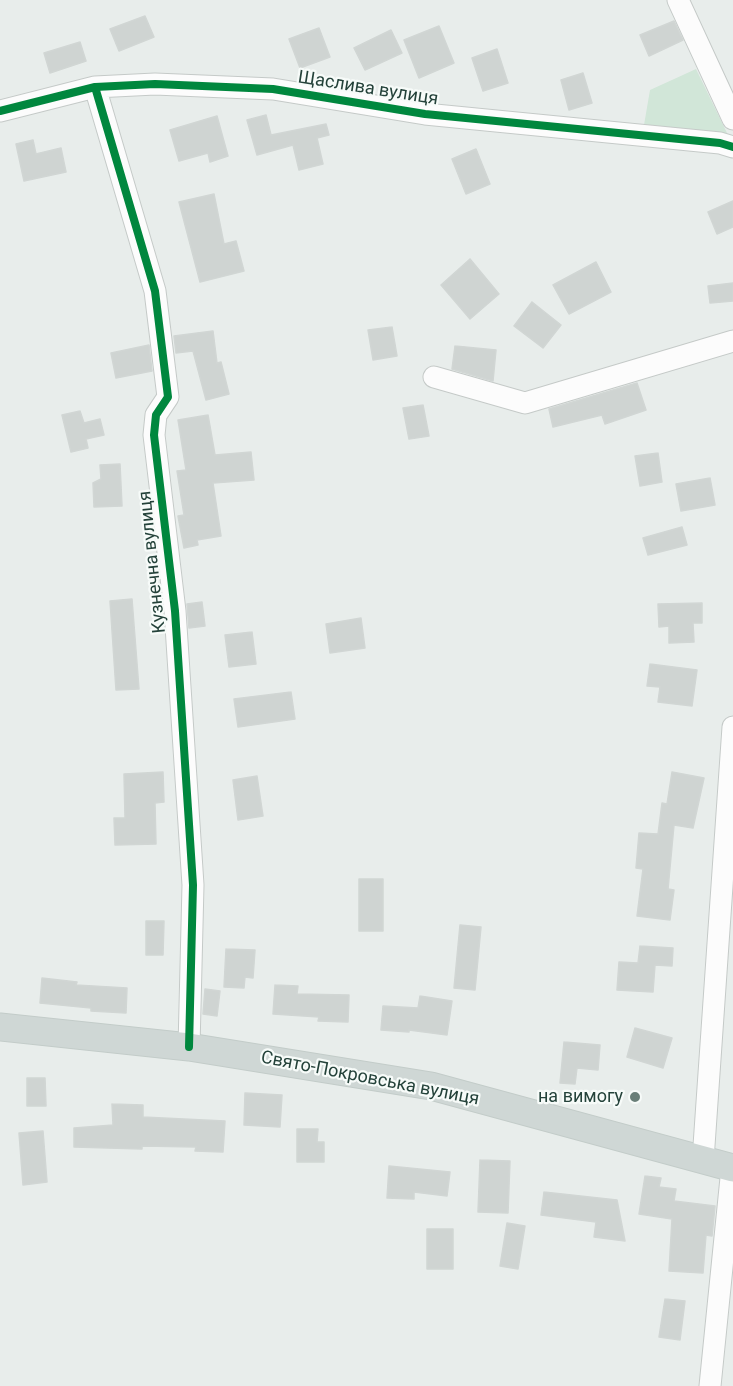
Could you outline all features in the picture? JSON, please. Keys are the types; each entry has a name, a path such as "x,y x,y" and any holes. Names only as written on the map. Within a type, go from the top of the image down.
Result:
{"main road":[{"name":"Свято-Покровська вулиця","path":"0,1027 189,1047 431,1086 733,1168"}],"street":[{"path":"678,0 733,119"},
{"name":"Щаслива вулиця","path":"0,111 95,87 155,84 273,89 425,114 720,143 733,147"},
{"name":"Кузнечна вулиця","path":"95,87 155,291 168,397 156,415 154,435 175,611 193,885 189,1047"},
{"path":"434,376 525,403 733,341"},
{"path":"703,1160 733,727"},
{"path":"710,1386 733,1168"}],"green space":[{"path":"696,69 727,133 644,125 650,90"}],"building":[{"path":"145,16 154,37 119,51 110,29"},
{"path":"674,21 683,40 649,56 640,35"},
{"path":"439,26 454,63 419,78 404,40"},
{"path":"319,28 330,57 300,68 289,39"},
{"path":"391,30 402,53 365,70 354,48"},
{"path":"80,42 86,61 50,73 44,53"},
{"path":"497,49 508,83 483,91 472,58"},
{"path":"583,73 592,103 569,110 561,80"},
{"path":"266,115 271,135 326,124 329,135 317,138 323,164 299,170 293,145 257,155 247,120"},
{"path":"217,116 228,156 210,162 208,153 179,161 170,130"},
{"path":"33,140 36,154 61,148 66,172 24,181 16,144"},
{"path":"476,149 490,184 466,194 452,159"},
{"path":"214,194 224,244 236,241 244,271 200,282 179,202"},
{"path":"733,201 733,227 717,234 708,212"},
{"path":"470,259 499,294 470,319 441,285"},
{"path":"596,262 611,292 569,314 553,285"},
{"path":"733,283 733,301 710,303 708,286"},
{"path":"532,302 561,325 543,348 514,326"},
{"path":"392,327 397,356 373,360 368,330"},
{"path":"213,331 217,363 221,362 229,394 206,400 193,351 176,353 174,336"},
{"path":"149,345 152,371 116,378 111,353"},
{"path":"455,346 496,350 493,381 452,369"},
{"path":"637,383 646,410 605,424 602,415 553,427 549,409"},
{"path":"423,405 429,436 409,439 403,408"},
{"path":"80,411 84,423 100,419 104,435 86,439 88,448 71,452 62,415"},
{"path":"208,415 215,455 251,452 254,480 213,483 221,536 197,540 198,545 184,548 178,516 184,515 177,471 186,470 178,420"},
{"path":"658,453 662,482 640,486 635,456"},
{"path":"120,464 122,506 94,507 93,483 101,479 100,465"},
{"path":"710,478 715,505 681,511 676,484"},
{"path":"682,527 687,545 648,555 643,538"},
{"path":"132,599 139,689 116,690 110,601"},
{"path":"202,602 205,626 189,628 187,604"},
{"path":"702,603 702,623 693,623 694,642 669,643 669,626 659,627 658,604"},
{"path":"361,618 365,648 330,653 326,624"},
{"path":"252,632 256,664 229,667 225,635"},
{"path":"650,664 697,670 692,706 658,702 660,687 647,686"},
{"path":"291,692 295,719 238,727 234,699"},
{"path":"163,772 164,802 155,803 156,844 115,845 114,818 125,818 124,774"},
{"path":"672,772 704,778 693,828 674,825 668,889 674,890 670,920 637,916 643,869 636,868 639,833 658,834 662,803 667,804"},
{"path":"257,776 263,816 238,820 233,780"},
{"path":"359,879 383,879 383,931 359,931"},
{"path":"146,921 164,921 163,955 146,955"},
{"path":"460,925 481,927 475,990 454,988"},
{"path":"640,946 673,948 672,966 655,965 653,992 617,990 619,962 638,963"},
{"path":"226,949 255,950 253,978 245,977 244,988 224,987"},
{"path":"42,978 77,982 76,985 127,988 126,1013 91,1011 91,1008 40,1003"},
{"path":"275,985 298,986 297,994 349,995 348,1022 318,1021 319,1017 273,1014"},
{"path":"205,989 220,991 217,1016 203,1014"},
{"path":"420,996 452,1001 447,1035 409,1030 409,1032 381,1030 383,1006 418,1008"},
{"path":"635,1028 672,1038 663,1068 627,1057"},
{"path":"564,1042 600,1045 598,1070 577,1068 575,1084 560,1083"},
{"path":"27,1078 45,1078 46,1106 27,1106"},
{"path":"245,1093 282,1095 280,1127 244,1125"},
{"path":"112,1104 143,1105 143,1117 225,1121 223,1152 195,1151 196,1147 142,1146 142,1149 74,1147 74,1128 113,1125"},
{"path":"297,1129 318,1129 317,1142 324,1142 324,1162 297,1162"},
{"path":"43,1131 47,1182 23,1185 19,1133"},
{"path":"480,1160 510,1161 508,1213 478,1212"},
{"path":"389,1166 450,1172 447,1196 414,1192 414,1199 387,1198"},
{"path":"645,1176 661,1178 659,1187 676,1189 674,1201 715,1206 712,1236 706,1235 703,1273 669,1271 672,1219 639,1214"},
{"path":"544,1192 617,1200 625,1241 594,1237 596,1222 541,1215"},
{"path":"507,1223 525,1226 518,1269 500,1266"},
{"path":"427,1229 453,1229 453,1269 427,1269"},
{"path":"665,1299 685,1301 680,1340 659,1337"}],"cycle path":[{"path":"0,111 95,87 155,84 273,89 425,114 720,143 733,147"},
{"path":"95,87 155,291 168,397 156,415 154,435 175,611 193,885 189,1047"}],"place":[{"name":"на вимогу","path":"635,1097"}]}
